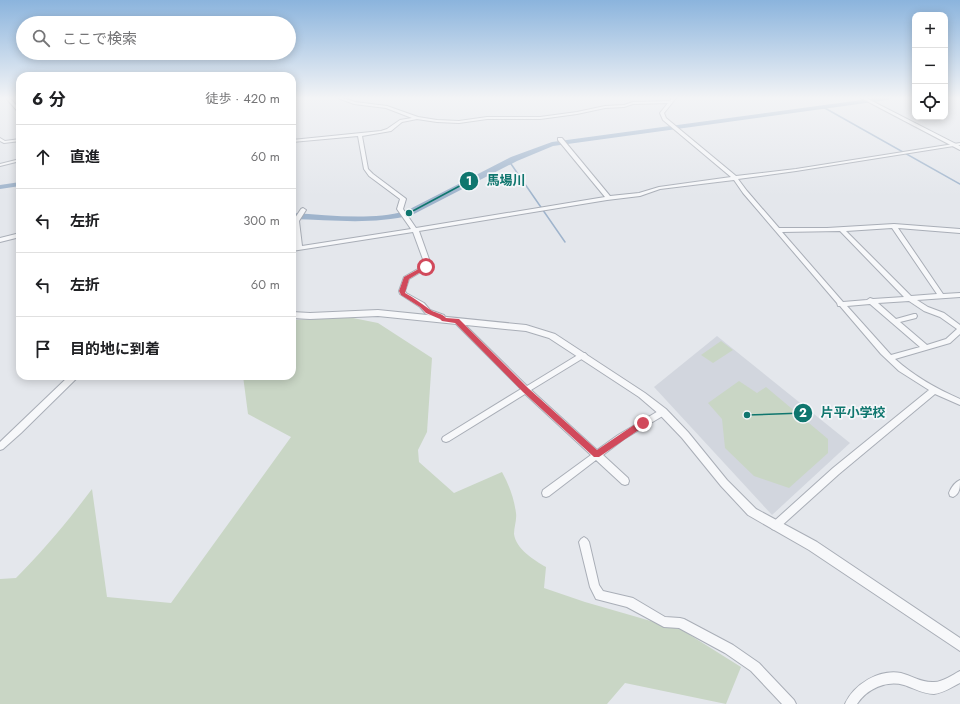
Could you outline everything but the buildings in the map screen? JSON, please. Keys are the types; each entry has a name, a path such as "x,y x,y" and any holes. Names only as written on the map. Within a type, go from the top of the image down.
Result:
{"street":[{"path":"296,141 385,131"},
{"path":"679,131 736,179 840,304 890,358 902,369 934,390 960,402"},
{"path":"926,131 960,148"},
{"path":"360,134 366,168 371,175 402,197 403,200 400,208 416,231 427,264 426,267 406,278 402,291 403,294 422,305 428,312 442,317 444,320"},
{"path":"0,139 4,142 16,140"},
{"path":"561,141 609,199"},
{"path":"296,248 609,199 622,195 640,194 659,188 736,179 960,144"},
{"path":"0,165 16,161"},
{"path":"300,248 296,221 303,210"},
{"path":"778,230 894,226 960,231"},
{"path":"894,226 941,296"},
{"path":"841,229 909,298 926,309 944,316 960,329 948,342 890,358"},
{"path":"0,240 16,236"},
{"path":"840,304 870,300 960,295"},
{"path":"870,300 926,348"},
{"path":"296,315 310,316 365,313 526,328 552,336 642,395 663,412 685,435 739,500 752,512 775,526 814,546 960,645"},
{"path":"895,321 914,316"},
{"path":"457,321 526,390 625,482"},
{"path":"446,439 583,355"},
{"path":"0,447 69,380"},
{"path":"775,526 836,471 934,390"},
{"path":"546,493 596,455 643,423 663,412"},
{"path":"953,493 960,484"},
{"path":"584,542 595,587 600,595 629,602 664,622 680,623 729,649 755,667 790,704"},
{"path":"850,704 853,698 864,688 886,679 901,679 915,684 935,688 960,677"}],"shaded area":[{"path":"717,336 850,443 772,515 654,387"}],"green space":[{"path":"348,317 378,323 432,358 427,432 418,450 419,462 454,493 502,472 511,492 515,507 515,539 526,554 546,567 544,588 585,602 682,630 741,667 726,704 625,683 607,704 0,704 0,579 16,578 56,535 92,489 107,597 171,603 291,437 248,414 244,380 296,380 296,320"},
{"path":"721,341 733,350 713,363 701,355"},
{"path":"739,381 757,393 766,387 828,439 828,453 789,488 754,476 725,448 722,419 708,403"}],"waterway":[{"path":"296,216 351,219 381,219 395,217 409,213 514,159 552,144 648,131"},
{"path":"865,131 960,184"},
{"path":"509,161 565,242"},
{"path":"0,187 16,185"}],"place":[{"name":"馬場川","path":"409,213"},
{"name":"片平小学校","path":"747,415"}],"route":[{"path":"426,267 406,278 402,291 403,294 422,305 428,312 442,317 444,320 457,321 526,390 596,455 643,423"}]}
